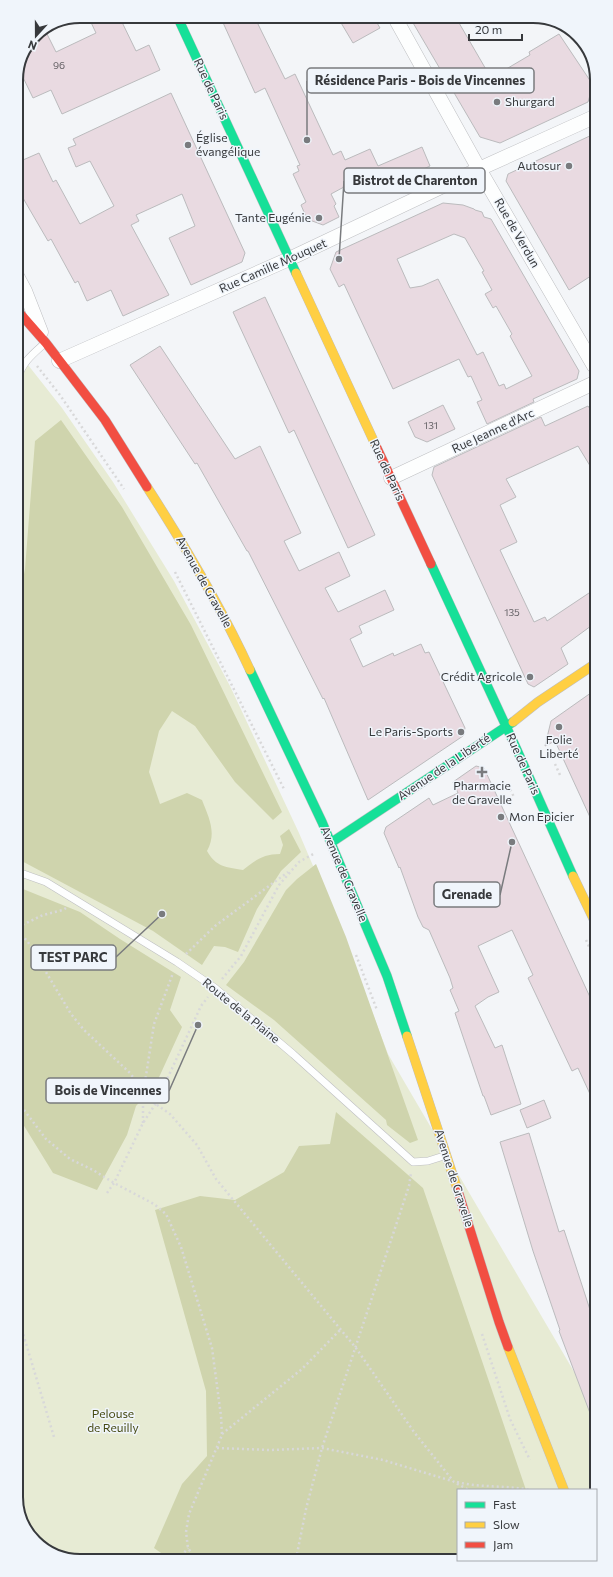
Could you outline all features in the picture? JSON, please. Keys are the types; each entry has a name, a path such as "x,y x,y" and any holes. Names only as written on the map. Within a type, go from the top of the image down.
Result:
{"street":[{"name":"Rue de Paris","path":"180,23 506,727 590,905"},
{"name":"Rue de Verdun","path":"398,23 479,169 590,359"},
{"name":"Rue Camille Mouquet","path":"60,361 289,259 479,169 590,119"},
{"path":"23,296 46,343"},
{"name":"Avenue de Gravelle","path":"23,317 46,343 105,420 177,534 237,641 332,842 386,976 447,1155 499,1322 564,1489"},
{"name":"Rue Jeanne d'Arc","path":"391,478 590,385"},
{"name":"Avenue de la Liberté","path":"332,842 506,727 538,702 590,667"}],"lane":[{"path":"23,366 29,357 46,343"},
{"name":"Route de la Plaine","path":"23,874 46,882 177,962 215,988 292,1054 413,1162"},
{"path":"413,1162 428,1161 447,1155"}],"path":[{"path":"29,357 60,395 125,491"},
{"name":"Avenue de Gravelle","path":"174,571 287,795"},
{"path":"555,764 560,775"},
{"path":"508,785 514,797"},
{"name":"Avenue de Gravelle","path":"293,868 299,862 315,853 318,858"},
{"path":"23,925 43,915 63,910 77,901"},
{"path":"23,936 71,1014 84,1030 130,1073 143,1094 170,1114 197,1145 216,1179 356,1348 414,1432 454,1482 467,1489"},
{"path":"355,953 377,1011"},
{"path":"107,1193 114,1183 143,1123 156,1103"},
{"path":"23,1109 46,1139 70,1159 154,1204 166,1214 180,1247 212,1348 222,1435 189,1514 186,1532 188,1548 192,1554"},
{"path":"297,1554 306,1509 322,1448 408,1186 413,1162"},
{"path":"222,1435 302,1369 340,1330"},
{"path":"23,1331 54,1437"},
{"path":"217,1448 270,1450 322,1448 383,1460 454,1482 473,1486 497,1486 522,1489"},
{"path":"183,1554 188,1548"}],"green space":[{"name":"Pelouse de Reuilly","path":"23,359 62,408 113,482 174,581 230,686 299,833 346,943 388,1054 590,1399 590,1489 457,1489 457,1554 76,1554 58,1550 45,1542 31,1526 23,1505"},
{"path":"61,420 122,507 191,625 282,812 273,820 235,782 195,726 172,711 159,731 149,772 160,804 187,793 202,800 212,832 207,851 214,860 222,865 243,870 260,858 280,854 283,845 280,836 289,829 301,852 281,871 257,909 238,952 225,947 214,946 202,965 153,931 23,862 23,580 35,441"},
{"path":"316,864 346,937 418,1140 410,1143 387,1125 386,1120 274,1020 226,985 244,962 286,890"},
{"path":"23,889 80,912 181,977 170,1010 182,1027 155,1086 136,1106 127,1135 97,1190 53,1173 23,1124"},
{"path":"336,1112 423,1188 526,1489 457,1489 457,1554 162,1554 154,1548 182,1484 207,1456 206,1391 155,1210 200,1196 235,1200 284,1172 299,1146 330,1144"}],"building":[{"path":"91,23 122,23 136,51 149,45 160,70 62,114 51,90 33,98 23,76 29,55 42,37 47,34 56,52 96,33"},
{"path":"223,23 257,23 285,79 295,74 333,155 341,151 345,160 370,149 378,166 422,147 430,166 411,175 410,172 386,184 385,180 360,192 355,181 331,194 336,204 334,206 339,217 323,225 307,219 301,205 306,202 293,174 299,171 297,166 300,165 265,88 255,93"},
{"path":"341,23 377,23 380,28 353,43"},
{"path":"413,23 459,23 491,78 530,55 529,52 559,34 590,80 590,95 588,102 500,143 480,137"},
{"path":"171,93 245,253 242,262 191,285 169,238 195,226 182,194 136,215 139,221 131,225 169,295 123,316 111,290 87,301 78,281 75,283 51,239 48,241 23,198 23,160 39,153 53,182 56,180 80,224 114,206 90,161 76,167 68,148 76,145 73,139"},
{"path":"590,136 590,277 569,290 506,181 508,174"},
{"path":"443,203 463,205 482,212 484,217 491,219 579,371 577,379 533,399 534,402 487,424 477,402 482,400 471,376 468,377 459,359 393,389 344,284 339,287 330,269 336,252","holes":["454,234 465,238 484,271 482,272 492,290 485,294 493,308 496,306 512,334 510,336 532,376 506,389 504,384 499,386 483,352 477,355 438,279 422,286 410,288 397,259"]},
{"path":"265,297 375,535 348,548 294,430 289,433 233,312"},
{"path":"160,346 235,459 260,446 301,533 284,541 299,571 339,552 350,576 325,588 338,612 385,590 394,610 359,626 362,633 350,639 363,667 393,653 394,656 421,644 425,653 429,652 465,728 463,736 368,800 324,698 323,699 248,551 197,463 195,464 130,365"},
{"path":"443,405 455,429 427,442 415,437 408,422"},
{"path":"588,406 590,409 590,466 578,446 506,479 516,497 500,505 517,542 500,550 534,622 545,617 547,621 590,592 590,627 561,648 568,664 534,687 528,684 432,475 434,467 541,417 545,426"},
{"path":"590,694 590,817 555,741 545,746 551,721"},
{"path":"476,766 484,768 590,997 590,1094 578,1068 572,1071 528,978 533,975 512,930 478,946 499,992 488,997 475,1006 495,1048 502,1045 521,1104 491,1115 483,1096 455,1013 459,1011 450,990 453,988 450,978 429,930 423,927 418,917 400,867 399,868 384,833 386,827 429,798 433,805 458,793 453,782"},
{"path":"544,1100 551,1118 527,1128 520,1110"},
{"path":"529,1133 559,1232 564,1230 590,1310 590,1413 559,1331 560,1330 533,1251 500,1142"}],"traffic: fast":[{"path":"180,23 296,273"},
{"path":"431,564 517,750 573,876"},
{"path":"250,670 322,822 387,976 407,1036"},
{"path":"332,842 513,722"}],"traffic: slow":[{"path":"296,273 376,446"},
{"path":"147,487 202,577 239,646 250,670"},
{"path":"513,722 538,702 590,667"},
{"path":"573,876 590,911"},
{"path":"407,1036 457,1188"},
{"path":"508,1347 564,1489"}],"traffic: jam":[{"path":"23,317 46,343 105,420 147,487"},
{"path":"376,446 431,564"},
{"path":"457,1188 508,1347"}],"place":[{"name":"Shurgard","path":"497,102"},
{"name":"Résidence Paris - Bois de Vincennes","path":"307,140"},
{"name":"Église évangélique","path":"188,145"},
{"name":"Autosur","path":"569,166"},
{"name":"Tante Eugénie","path":"319,218"},
{"name":"Bistrot de Charenton","path":"339,259"},
{"name":"Crédit Agricole","path":"530,677"},
{"name":"Folie Liberté","path":"559,727"},
{"name":"Le Paris-Sports","path":"461,732"},
{"name":"Pharmacie de Gravelle","path":"482,772"},
{"name":"Mon Epicier","path":"501,817"},
{"name":"Grenade","path":"512,842"},
{"name":"TEST PARC","path":"162,914"},
{"name":"Bois de Vincennes","path":"198,1025"}]}
